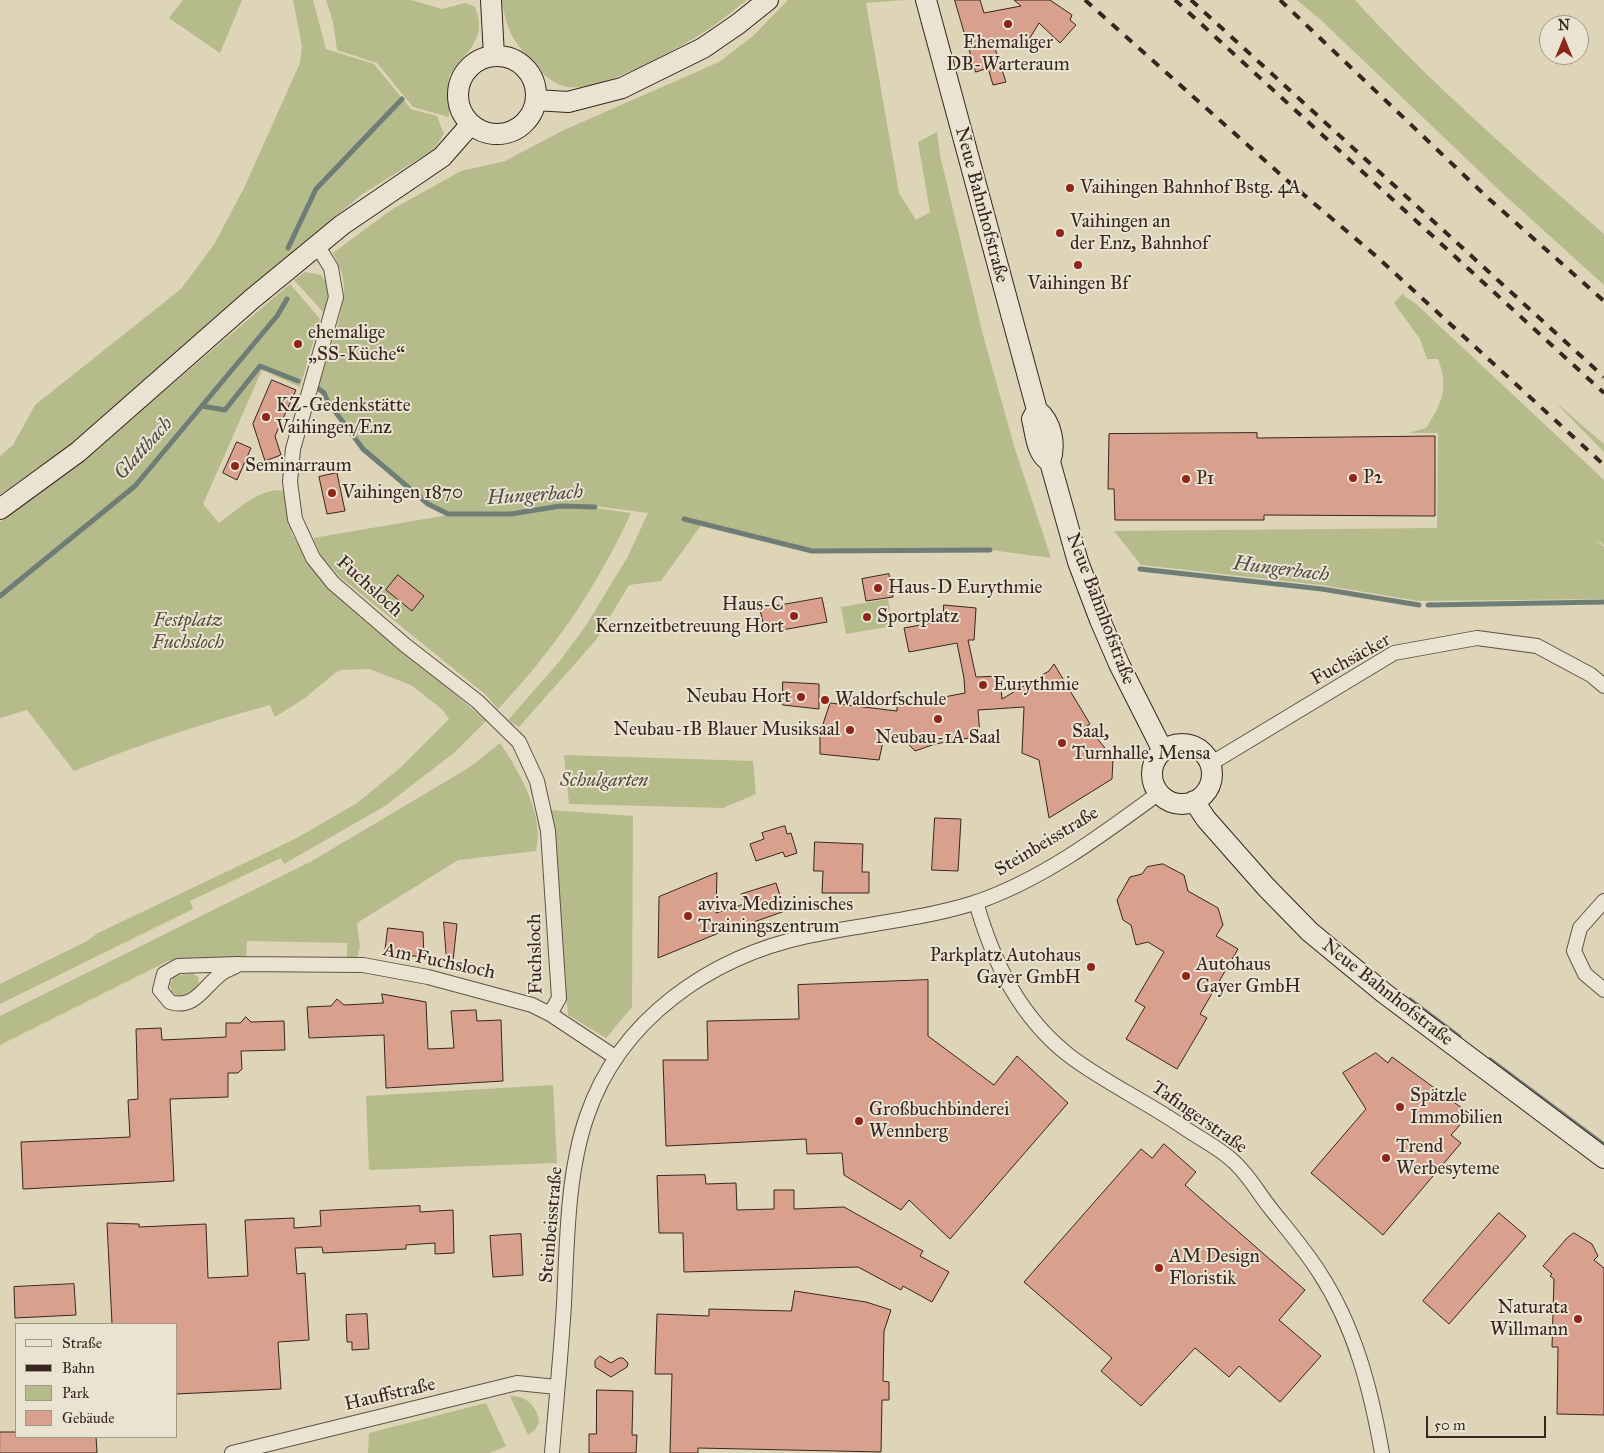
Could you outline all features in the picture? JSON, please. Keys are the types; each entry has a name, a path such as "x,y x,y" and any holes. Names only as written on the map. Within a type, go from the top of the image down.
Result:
{"main road":[{"path":"491,0 494,56"},
{"path":"536,100 568,102 622,88 703,48 768,0"},
{"name":"Neue Bahnhofstraße","path":"926,0 1037,410 1032,419 1041,456 1050,462 1078,562 1100,620 1119,664 1163,751"},
{"path":"494,56 513,59 527,70 534,83 536,100 528,119 511,132 491,134 471,124 460,109 458,87 469,67 478,60 494,56"},
{"path":"0,510 78,452 252,299 317,246 388,192 442,157 471,124"},
{"path":"1185,744 1196,747 1204,754 1210,764 1212,775 1210,786 1203,795 1194,801 1175,803 1159,793 1154,783 1152,771 1156,760 1163,751 1173,746 1185,744"},
{"name":"Neue Bahnhofstraße","path":"1194,801 1206,819 1259,879 1310,932 1384,993 1604,1158"}],"street":[{"name":"Fuchsloch","path":"317,246 331,268 336,298 292,449 290,494 299,531 312,558 333,583 498,720 519,742 538,781 548,831 559,998 550,1014"},
{"name":"Fuchsäcker","path":"1210,764 1394,652 1477,638 1537,646 1591,675 1604,686"},
{"name":"Steinbeisstraße","path":"552,1453 571,1192 586,1118 598,1087 615,1057 646,1020 670,998 698,979 730,962 808,936 918,918 976,902 1023,882 1070,855 1159,793"},
{"path":"1604,901 1580,928 1574,950 1585,974 1604,990"},
{"name":"Tafingerstraße","path":"976,902 985,933 1006,982 1019,1003 1053,1042 1072,1057 1159,1111 1234,1162 1320,1273 1352,1340 1366,1376 1382,1453"},
{"name":"Am Fuchsloch","path":"239,964 222,973 193,1000 185,1004 170,1002 160,990 160,982 164,974 172,968 239,964 363,965 462,985 514,999 550,1014 615,1057"},
{"name":"Hauffstraße","path":"232,1453 516,1383 557,1387"}],"green space":[{"path":"183,0 242,0 220,53 169,18"},
{"path":"293,0 313,0 326,49 374,64 411,109 437,116 444,134 433,150 361,195 51,463 0,497 0,456 13,445 35,405 181,289 215,243 244,188 300,63 302,46"},
{"path":"326,0 411,0 442,9 465,3 475,7 479,28 477,37 449,76 449,117 413,107 377,63 337,50 333,22"},
{"path":"502,0 747,0 704,32 634,70 597,84 567,87 547,77 519,46 508,26"},
{"path":"788,0 905,0 866,3 899,193 916,220 930,212 918,142 937,132 940,155 983,335 1015,449 1051,558 991,550 812,552 702,524 661,581 629,585 596,640 519,727 508,720 559,662 585,627 627,558 648,513 595,506 560,505 511,513 449,513 429,503 363,448 329,402 325,392 318,387 338,322 343,296 343,277 333,253 391,210 461,171 505,161 564,130 719,62 753,36"},
{"path":"1297,0 1355,0 1445,91 1507,149 1604,234 1604,285 1499,190 1322,21"},
{"path":"305,272 321,275 327,284 328,298 324,313 294,280"},
{"name":"Festplatz Fuchsloch","path":"290,284 320,319 300,387 262,370 203,504 219,523 258,496 276,490 284,491 292,534 316,574 486,721 455,752 385,806 284,864 281,858 190,901 193,909 0,1004 0,984 87,941 98,933 295,839 357,803 400,768 449,719 443,710 411,685 369,669 341,670 305,698 275,717 270,705 171,735 74,771 27,710 0,718 0,522 84,459"},
{"path":"1403,293 1404,296 1415,303 1604,480 1604,545 1595,539 1604,547 1604,599 1419,601 1322,585 1141,565 1114,531 1437,528 1438,433 1408,433 1426,428 1440,403 1443,378 1438,359 1427,359 1420,339 1394,303"},
{"path":"1554,401 1604,444 1604,452"},
{"path":"561,507 595,508 631,513 604,567 573,617 538,664 498,709 486,695 340,577 320,554 313,538 448,515 511,515"},
{"name":"Sportplatz","path":"888,599 893,626 846,634 841,607"},
{"path":"500,743 522,780 534,809 538,837 536,851 459,860 450,865 357,923 360,947 357,958 347,960 347,943 247,941 246,957 176,959 168,961 0,1045 0,1016 312,861 470,767"},
{"name":"Schulgarten","path":"564,755 753,761 756,794 723,808 569,804"},
{"path":"550,810 633,816 632,1007 606,1038 568,1015"},
{"path":"192,973 198,977 199,983 188,996 178,996 171,992 170,984 174,976"},
{"path":"553,1085 557,1163 369,1170 366,1096"},
{"path":"510,1396 526,1400 536,1411 539,1422 535,1430 528,1435"},
{"path":"486,1403 506,1446 490,1453 368,1453 369,1433"}],"building":[{"path":"955,0 980,0 984,13 1021,6 1014,0 1050,0 1072,15 1070,20 1076,25 1060,43 1039,23 1030,38 1024,40 992,39 1006,82 993,85 988,68 976,72"},
{"path":"272,380 296,390 275,436 281,455 265,461 253,424"},
{"path":"1257,433 1257,438 1435,436 1435,516 1264,515 1264,520 1115,520 1114,489 1108,489 1109,434"},
{"name":"Seminarraum","path":"237,442 251,448 237,480 223,473"},
{"name":"Vaihingen 1870","path":"337,473 345,511 327,514 319,477"},
{"name":"Haus-D Eurythmie","path":"889,574 893,597 866,601 862,579"},
{"path":"398,575 424,596 412,611 386,590"},
{"name":"Haus-C Kernzeitbetreuung Hort","path":"822,598 827,622 765,633 760,609"},
{"path":"944,605 976,608 974,640 968,640 976,677 1000,676 1002,699 1049,671 1054,664 1090,724 1087,726 1113,758 1112,779 1049,818 1039,760 1022,753 1024,707 978,710 980,736 935,744 915,751 910,746 908,732 884,737 879,760 820,754 820,733 830,703 897,711 897,706 965,693 957,643 909,652 904,628 943,621"},
{"name":"Neubau Hort","path":"783,682 819,684 819,709 783,705"},
{"path":"935,818 961,819 958,871 932,870"},
{"path":"785,826 787,834 791,833 797,853 785,857 783,852 756,861 750,844 764,839 762,833"},
{"path":"815,842 863,844 862,872 869,872 869,893 822,893 823,871 814,871"},
{"name":"Autohaus Gayer GmbH","path":"1163,864 1184,875 1188,891 1218,908 1223,925 1216,936 1238,949 1200,1014 1207,1018 1177,1069 1126,1039 1145,1007 1135,1001 1164,952 1148,942 1136,945 1131,925 1123,920 1117,900 1130,877 1142,874 1147,867"},
{"name":"aviva Medizinisches Trainingszentrum","path":"717,873 716,913 744,904 741,894 776,883 785,911 731,930 731,928 658,958 659,897"},
{"path":"444,922 457,924 453,961 447,961"},
{"path":"388,928 423,932 424,957 385,953"},
{"name":"Großbuchbinderei Wennberg","path":"928,980 928,1036 994,1085 1017,1056 1068,1103 950,1239 909,1200 901,1210 844,1175 842,1153 807,1154 806,1139 666,1146 663,1060 708,1060 707,1021 799,1019 798,985"},
{"path":"382,994 426,1002 428,1049 454,1048 451,1011 476,1010 477,1021 501,1020 503,1081 386,1088 384,1035 309,1038 307,1007 331,1006 337,999 344,1005 383,1003"},
{"path":"246,1017 251,1022 284,1021 285,1050 241,1051 242,1069 238,1073 228,1073 228,1097 170,1099 174,1181 23,1189 21,1142 130,1137 128,1100 138,1099 136,1029 161,1028 162,1040 226,1037 226,1023 240,1023"},
{"name":"Trend Werbesyteme","path":"1376,1053 1388,1063 1392,1057 1470,1114 1451,1135 1461,1143 1383,1235 1311,1173 1366,1109 1343,1073"},
{"name":"AM Design Floristik","path":"1164,1144 1196,1172 1185,1185 1305,1290 1279,1320 1321,1356 1280,1402 1239,1366 1229,1377 1195,1348 1141,1406 1101,1371 1112,1358 1024,1282 1141,1149 1152,1158"},
{"path":"705,1175 706,1184 736,1183 737,1210 774,1209 774,1190 794,1190 794,1209 844,1207 923,1251 920,1256 949,1272 932,1302 903,1286 901,1290 858,1267 684,1272 683,1233 659,1233 657,1176"},
{"path":"420,1206 420,1212 453,1210 454,1253 435,1254 435,1243 406,1245 406,1249 323,1253 322,1247 295,1248 297,1274 305,1273 309,1340 278,1342 281,1389 178,1394 178,1323 112,1323 107,1223 139,1224 139,1227 206,1224 208,1278 248,1276 245,1220 294,1218 294,1228 321,1226 320,1211"},
{"path":"1499,1213 1526,1236 1449,1324 1423,1301"},
{"name":"Naturata Willmann","path":"1574,1233 1592,1244 1598,1256 1594,1260 1604,1268 1604,1415 1557,1414 1558,1347 1552,1347 1554,1279 1550,1276 1552,1274 1543,1266 1567,1238"},
{"path":"521,1234 523,1275 493,1277 490,1236"},
{"path":"74,1284 76,1315 15,1318 14,1287"},
{"path":"795,1291 866,1302 891,1310 884,1331 883,1381 889,1382 889,1400 882,1400 881,1452 698,1448 698,1453 670,1453 672,1374 655,1374 657,1314 709,1316 709,1309 791,1311"},
{"path":"367,1314 369,1349 352,1350 352,1342 347,1342 346,1315"},
{"path":"600,1356 611,1363 619,1358 623,1358 628,1363 627,1367 611,1377 595,1367 595,1361"},
{"path":"597,1390 633,1391 632,1435 637,1435 636,1453 589,1453 589,1434 596,1434"},
{"path":"0,1432 15,1432 15,1438 96,1438 97,1453 0,1453"}],"waterway":[{"name":"Glattbach","path":"288,248 316,189 402,99"},
{"name":"Glattbach","path":"0,596 135,486 277,316 287,299"},
{"name":"Hungerbach","path":"202,406 225,410 260,366 298,381"},
{"name":"Hungerbach","path":"319,389 324,393 328,402 363,449 428,504 448,514 511,514 560,506 595,507"},
{"name":"Hungerbach","path":"684,519 812,551 990,550"},
{"name":"Hungerbach","path":"1140,569 1322,589 1419,605"},
{"name":"Hungerbach","path":"1428,605 1604,602"},
{"path":"1410,1000 1459,1037"},
{"path":"1490,1060 1604,1145"}],"railway":[{"path":"1085,0 1290,183 1376,256 1604,465"},
{"path":"1175,0 1604,393"},
{"path":"1191,0 1604,377"},
{"path":"1280,0 1489,199 1604,301"}],"place":[{"name":"Ehemaliger DB-Warteraum","path":"1008,24"},
{"name":"Vaihingen Bahnhof Bstg. 4A","path":"1070,188"},
{"name":"Vaihingen an der Enz, Bahnhof","path":"1060,233"},
{"name":"Vaihingen Bf","path":"1078,265"},
{"name":"ehemalige „SS-Küche“","path":"298,344"},
{"name":"KZ-Gedenkstätte Vaihingen/Enz","path":"266,417"},
{"name":"Seminarraum","path":"235,466"},
{"name":"P2","path":"1353,478"},
{"name":"P1","path":"1186,479"},
{"name":"Vaihingen 1870","path":"332,493"},
{"name":"Haus-D Eurythmie","path":"878,588"},
{"name":"Haus-C Kernzeitbetreuung Hort","path":"794,616"},
{"name":"Sportplatz","path":"867,617"},
{"name":"Eurythmie","path":"983,685"},
{"name":"Neubau Hort","path":"801,697"},
{"name":"Waldorfschule","path":"825,700"},
{"name":"Neubau-1A Saal","path":"938,719"},
{"name":"Neubau-1B Blauer Musiksaal","path":"850,730"},
{"name":"Saal, Turnhalle, Mensa","path":"1062,743"},
{"name":"aviva Medizinisches Trainingszentrum","path":"688,916"},
{"name":"Parkplatz Autohaus Gayer GmbH","path":"1091,967"},
{"name":"Autohaus Gayer GmbH","path":"1186,976"},
{"name":"Spätzle Immobilien","path":"1400,1107"},
{"name":"Großbuchbinderei Wennberg","path":"859,1121"},
{"name":"Trend Werbesyteme","path":"1386,1158"},
{"name":"AM Design Floristik","path":"1159,1268"},
{"name":"Naturata Willmann","path":"1578,1319"}]}
